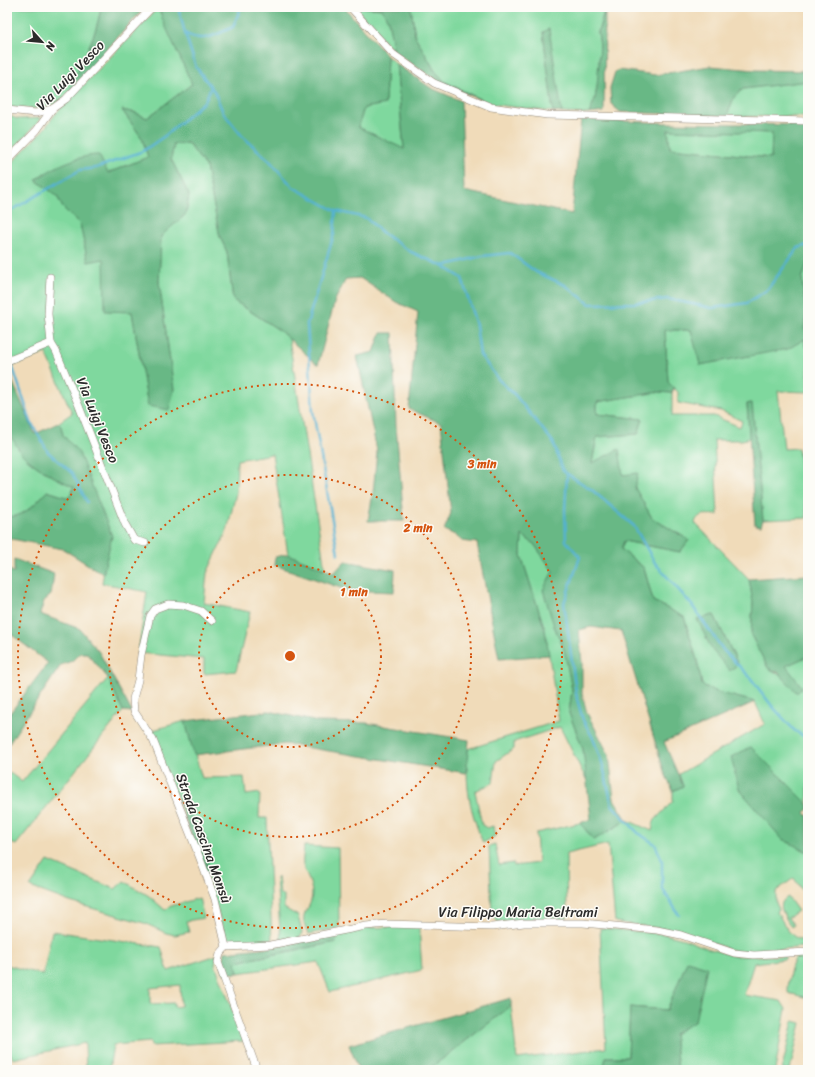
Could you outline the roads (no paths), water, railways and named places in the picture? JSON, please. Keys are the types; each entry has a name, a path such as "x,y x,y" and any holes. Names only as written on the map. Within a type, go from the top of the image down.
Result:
{"street":[{"name":"Via Luigi Vesco","path":"7,161 37,130 52,109 66,99 152,7"},
{"path":"350,7 399,58 434,83 491,107 547,116 808,121"},
{"path":"7,110 31,113 52,109"},
{"path":"7,361 50,343 48,314 50,278"},
{"name":"Via Luigi Vesco","path":"50,343 56,351 79,406 125,524 134,540 145,543"},
{"name":"Strada Cascina Monsù","path":"212,621 201,611 184,605 168,604 155,609 150,616 140,655 138,680 133,699 134,711 153,740 215,899 226,947"},
{"name":"Via Filippo Maria Beltrami","path":"226,947 236,948 270,945 366,926 387,924 492,927 524,923 583,922 663,931 681,935 734,953 754,955 808,952"},
{"path":"226,947 220,954 218,962 257,1070"}],"waterway":[{"path":"178,7 185,33 197,38 209,37 233,27 241,7"},
{"path":"185,33 196,67 214,91 223,112 242,136 269,160 293,187 336,211 366,218 384,234 411,252 443,266 482,256 510,253 536,272 565,285 590,304 634,303 668,299 712,308 747,303 767,290 798,248 808,245"},
{"path":"7,213 80,170 96,168 143,151 166,135 205,101 211,87"},
{"path":"336,211 334,234 307,324 313,411 338,554"},
{"path":"443,266 462,278 476,325 480,355 499,380 515,395 553,442 563,471 592,490 634,526 655,563 691,604 724,651 749,676 772,706 794,730 808,739"},
{"path":"7,350 31,422 48,452 72,473 87,502"},
{"path":"567,474 565,511 566,541 580,557 564,603 577,699 583,720 593,738 603,766 612,805 638,833 655,844 662,860 662,888 679,915"}]}
